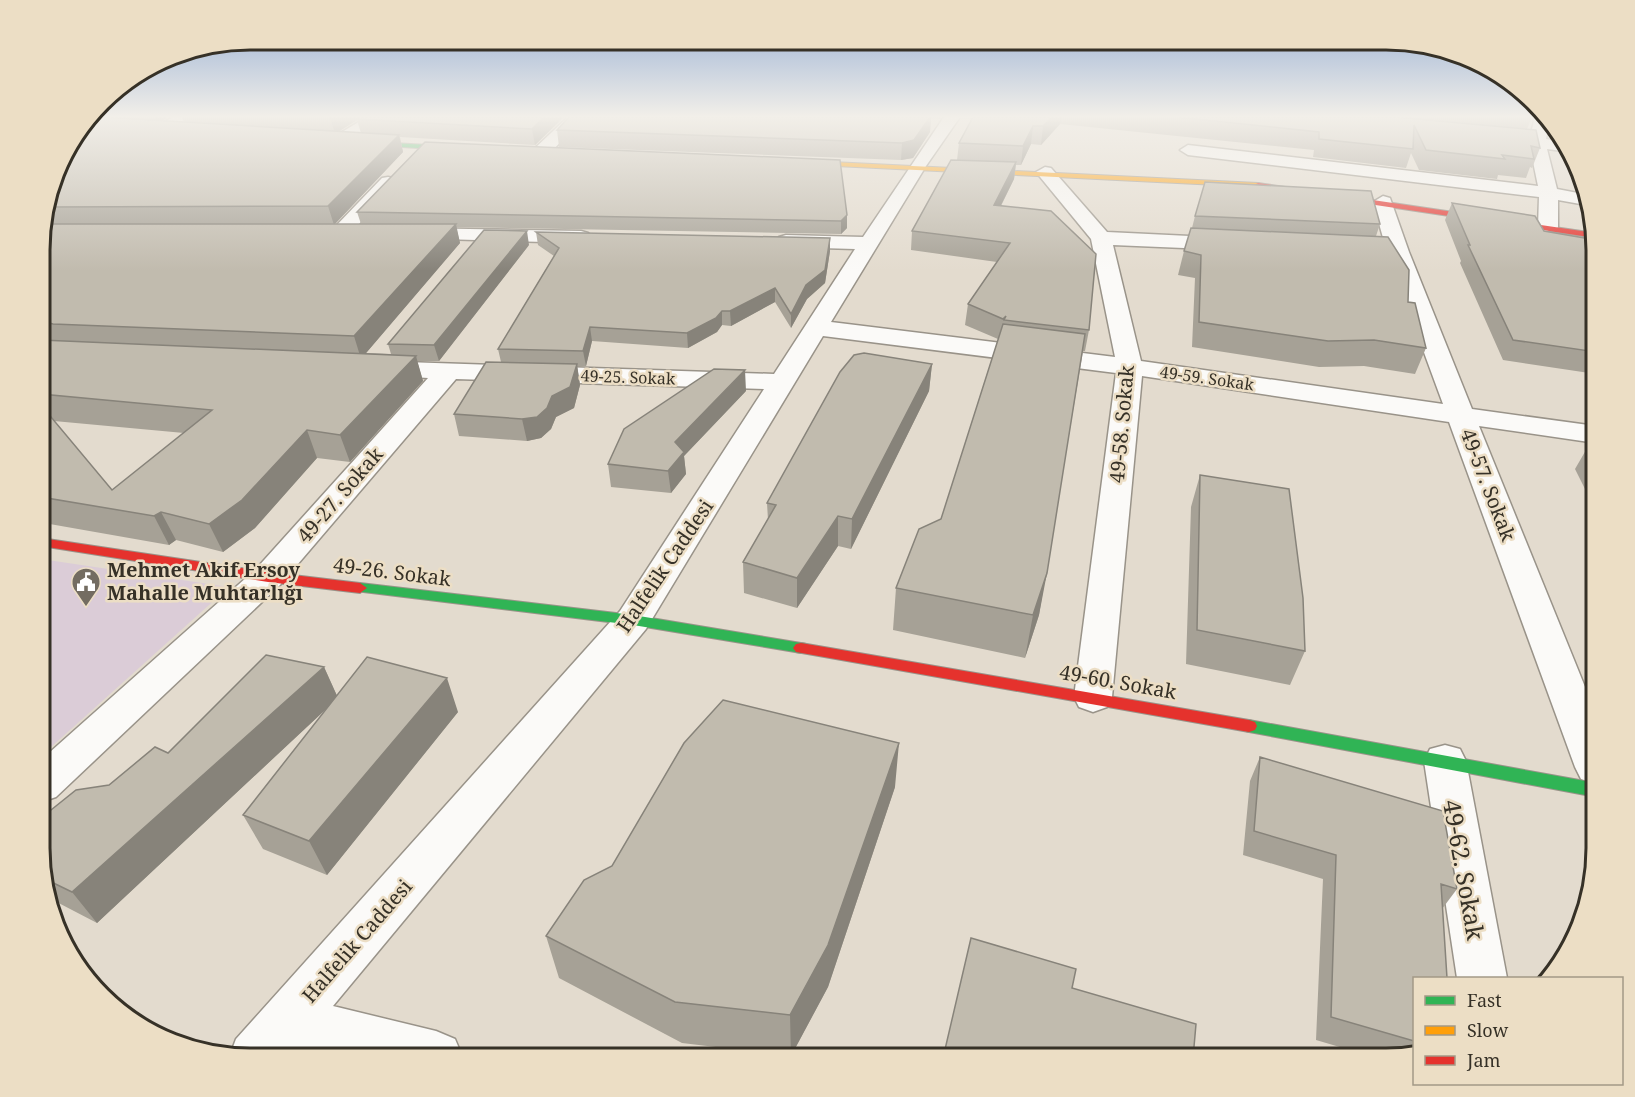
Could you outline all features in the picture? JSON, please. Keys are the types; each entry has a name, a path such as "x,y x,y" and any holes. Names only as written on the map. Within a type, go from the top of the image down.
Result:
{"main road":[{"path":"963,168 1242,183 1383,202 1585,234"},
{"name":"49-26. Sokak","path":"50,543 268,578 633,620"},
{"name":"49-60. Sokak","path":"633,620 1093,697 1585,788"}],"street":[{"path":"340,233 401,168"},
{"name":"Halfelik Caddesi","path":"272,1040 633,620 818,328 916,168"},
{"path":"1341,168 1549,193 1579,199"},
{"path":"1543,168 1549,193 1548,227"},
{"name":"49-58. Sokak","path":"1044,172 1101,238 1130,368 1093,697"},
{"name":"49-57. Sokak","path":"1383,202 1386,252 1461,414 1585,738"},
{"path":"316,233 362,233"},
{"path":"397,233 599,237"},
{"path":"466,252 481,235"},
{"path":"1101,238 1255,246"},
{"path":"765,240 871,243"},
{"name":"49-59. Sokak","path":"818,328 1130,368 1585,433"},
{"name":"49-25. Sokak","path":"366,362 449,371 784,382"},
{"name":"49-27. Sokak","path":"50,777 268,578 449,371"},
{"name":"49-62. Sokak","path":"1445,761 1482,977"},
{"path":"272,1040 344,1048"}],"shaded area":[{"path":"50,560 229,587 50,748"}],"building":[{"path":"67,168 366,168 328,206 54,207"},
{"path":"400,168 841,168 847,215 841,221 357,212"},
{"path":"946,168 1013,168 994,205 1051,211 1096,254 1089,330 1004,320 1006,316 1003,319 968,304 1010,243 912,231"},
{"path":"1205,182 1371,191 1380,224 1195,216"},
{"path":"1452,203 1535,216 1544,231 1585,238 1585,350 1513,340 1468,245 1470,245"},
{"path":"51,224 456,224 354,336 50,323"},
{"path":"1191,228 1388,237 1409,270 1408,302 1415,303 1426,348 1374,340 1328,341 1199,322 1201,255 1184,251"},
{"path":"484,230 527,231 434,345 388,344"},
{"path":"536,232 830,238 825,270 806,285 791,314 775,288 730,311 722,311 716,318 687,333 590,327 583,351 498,349 559,248"},
{"path":"1003,324 1085,334 1047,573 1033,615 896,588 919,529 941,519"},
{"path":"50,340 416,356 340,435 307,430 242,500 209,524 161,512 154,516 50,499 50,416 112,490 212,410 50,395"},
{"path":"864,353 932,364 852,519 838,516 797,578 743,562 776,505 767,503 840,372 854,355"},
{"path":"486,362 577,364 570,387 552,396 547,408 537,417 522,419 454,414"},
{"path":"714,369 745,370 675,442 684,452 668,471 608,464 624,429"},
{"path":"1200,475 1289,489 1303,598 1305,651 1197,630"},
{"path":"266,655 324,667 72,892 53,883 50,811 76,790 109,785 155,747 168,753"},
{"path":"367,657 447,678 309,841 243,815"},
{"path":"723,700 899,743 828,945 790,1015 675,1002 546,936 584,880 612,866 684,743"},
{"path":"1260,757 1443,811 1457,889 1441,884 1447,977 1413,977 1413,1041 1331,1017 1336,855 1254,831"},
{"path":"971,938 1076,969 1072,988 1196,1024 1194,1047 945,1047"}],"traffic: fast":[{"path":"360,588 633,620 801,648"},
{"path":"1249,726 1585,788"}],"traffic: slow":[{"path":"920,168 1258,185"}],"traffic: jam":[{"path":"1258,185 1585,234"},
{"path":"50,543 268,577 360,588"},
{"path":"801,648 1249,726"}],"place":[{"name":"Mehmet Akif Ersoy Mahalle Muhtarlığı","path":"86,608"}]}
